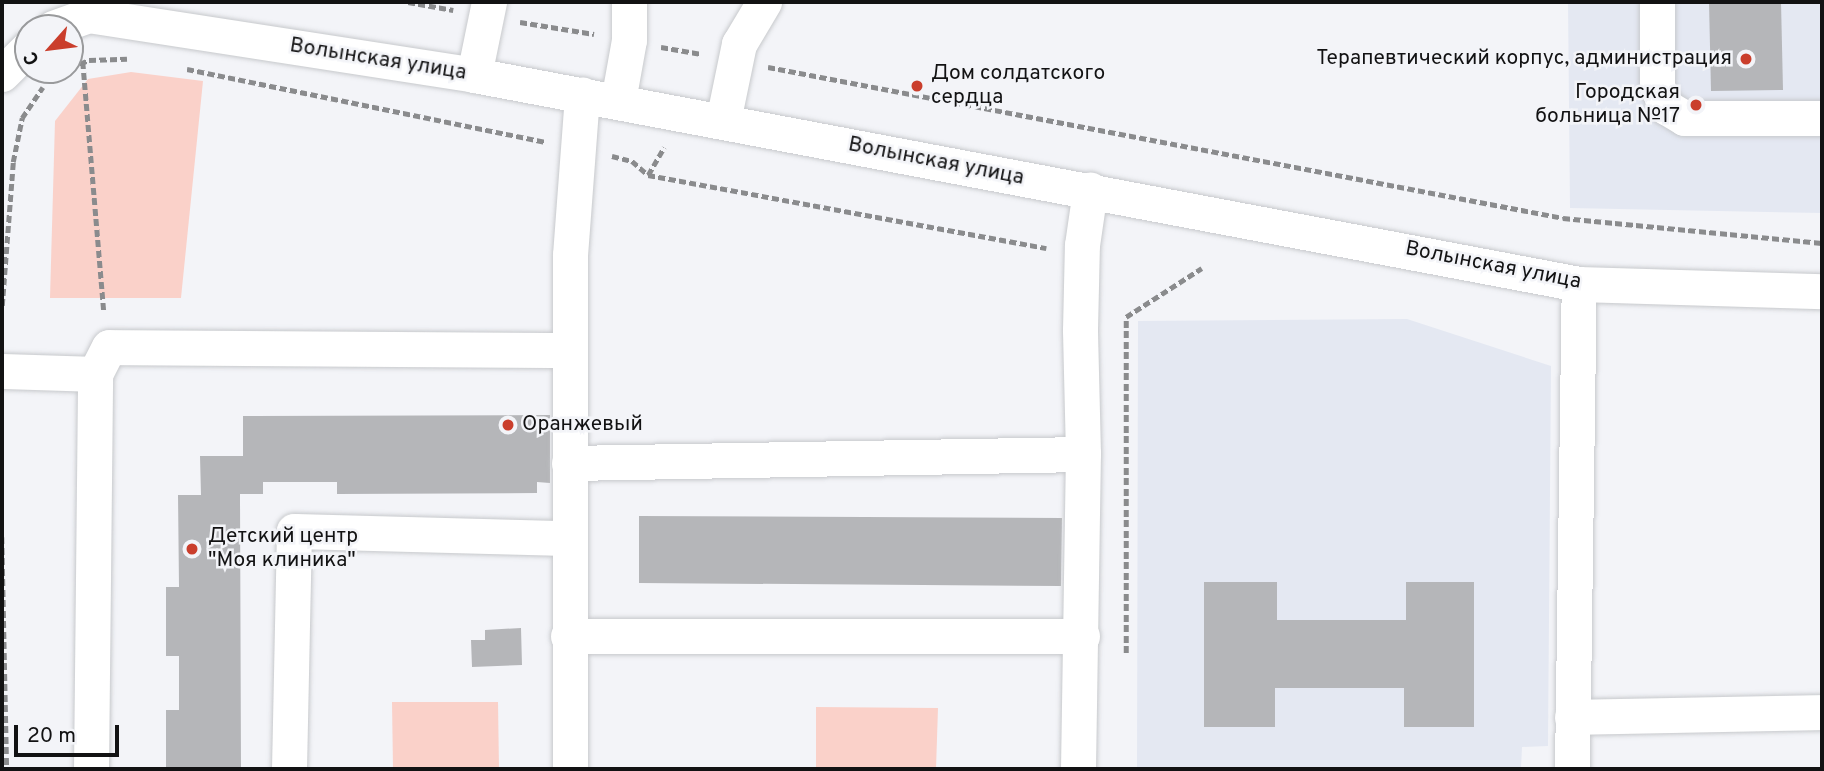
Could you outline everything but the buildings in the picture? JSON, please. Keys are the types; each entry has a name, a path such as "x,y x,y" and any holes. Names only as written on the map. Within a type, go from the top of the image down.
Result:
{"street":[{"path":"618,101 629,40 629,2"},
{"path":"723,121 734,59 764,2"},
{"path":"1657,2 1657,86 1666,107 1684,118 1822,118"},
{"path":"474,75 488,9"},
{"name":"Волынская улица","path":"84,15 582,94 1579,284 1822,291"},
{"path":"570,769 570,255 582,94"},
{"path":"1078,769 1082,636 1081,281 1090,190"},
{"path":"1572,769 1579,284"},
{"path":"2,371 102,360 569,350"},
{"path":"91,769 102,360"},
{"path":"569,463 1083,454"},
{"path":"289,769 294,531 568,538"},
{"path":"568,636 1082,636"},
{"path":"1572,717 1822,712"}],"path":[{"path":"408,2 488,9 629,40 734,59 864,89 1563,218 1822,243"},
{"path":"84,62 89,60"},
{"path":"84,78 102,360"},
{"path":"2,306 8,204 22,118 45,84"},
{"path":"648,175 666,144"},
{"path":"1125,653 1126,317 1202,268"},
{"path":"2,537 7,769"}],"shaded area":[{"name":"Городская больница №17","path":"1568,2 1822,2 1822,213 1570,208"},
{"path":"131,72 203,81 181,298 50,298 55,121 88,79"},
{"path":"1407,319 1551,366 1548,746 1522,747 1521,769 1137,769 1138,321"},
{"path":"392,702 498,702 499,769 393,769"},
{"path":"816,707 938,708 936,769 816,769"}],"place":[{"name":"Терапевтический корпус, администрация","path":"1746,59"},
{"name":"Дом солдатского сердца","path":"917,86"},
{"name":"Городская больница №17","path":"1696,105"},
{"name":"Оранжевый","path":"508,425"},
{"name":"Детский центр \"Моя клиника\"","path":"192,549"}]}
